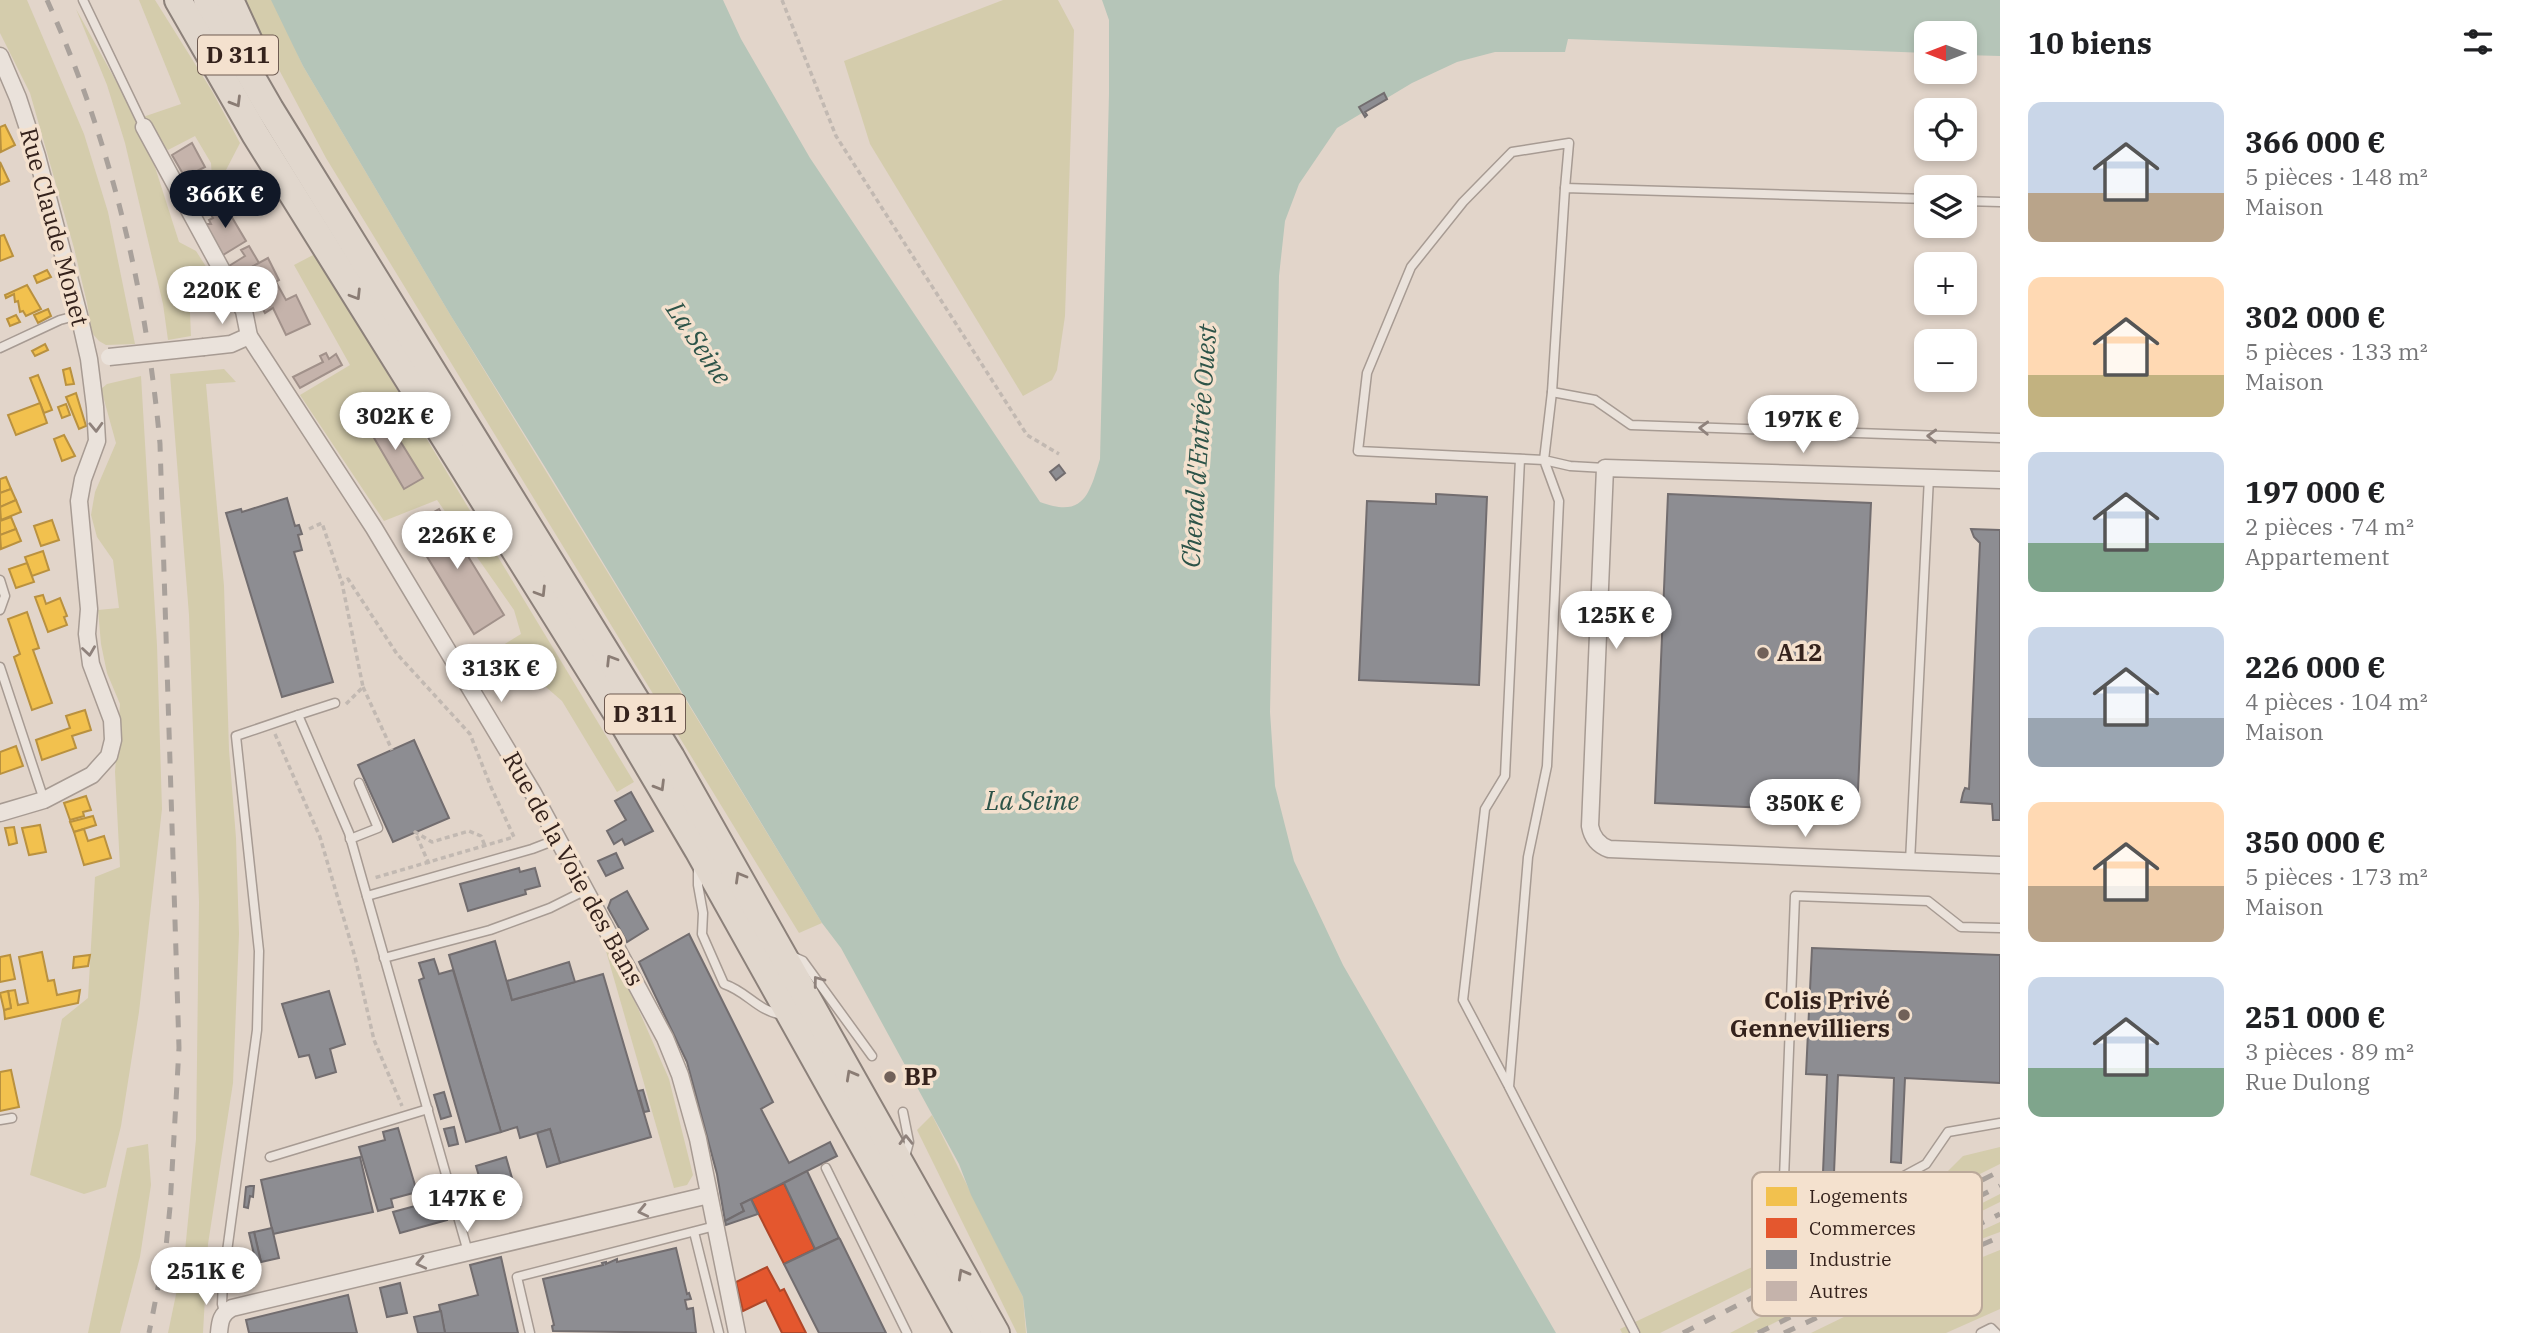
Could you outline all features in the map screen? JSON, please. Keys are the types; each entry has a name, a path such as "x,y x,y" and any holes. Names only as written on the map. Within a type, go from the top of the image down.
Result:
{"main road":[{"name":"D 311","path":"178,0 255,134 615,711 698,850 968,1333"},
{"name":"D 311","path":"207,0 270,109 671,757 996,1333"},
{"path":"230,0 269,81 270,109"}],"street":[{"name":"Rue Claude Monet","path":"0,56 18,98 37,156 89,359 97,441 83,479 79,501 89,609 87,634 91,664 112,720 113,740 109,757 100,768 79,784 44,800 0,813"},
{"name":"Rue de la Voie des Bans","path":"144,127 244,312 249,336 374,528 533,793 666,1038 680,1075 698,1139 737,1333"},
{"path":"89,359 231,344 249,336"},
{"path":"2000,480 1605,468 1590,826 1592,835 1609,849 2000,865"},
{"path":"219,1333 221,1318 228,1310 709,1195"}],"lane":[{"path":"83,0 144,127"},
{"path":"1509,1087 1528,857 1547,766 1559,501 1544,460 1552,392 1569,143 1512,152 1464,202 1411,267 1367,373 1358,452 1544,460 1570,466 1605,468"},
{"path":"1565,188 1914,199"},
{"path":"1977,201 2000,202"},
{"path":"0,348 61,320 79,315"},
{"path":"1552,392 1595,400 1631,425 2000,438"},
{"path":"1520,459 1505,776 1485,809 1463,1000 1635,1333"},
{"path":"1910,862 1929,477"},
{"path":"0,580 5,596 0,610"},
{"path":"0,667 44,800"},
{"path":"228,1310 222,1304 223,1281 257,1030 259,951 236,736 298,715 339,705"},
{"path":"298,715 350,839 468,1252"},
{"path":"350,839 378,828 359,783"},
{"path":"367,896 532,849 558,839"},
{"path":"698,850 702,934 724,984 738,989 762,1009 790,1016"},
{"path":"384,958 490,930 550,908 586,890"},
{"path":"1784,1172 1795,896 1928,901 1961,927 2000,928"},
{"path":"783,952 803,961 872,1056"},
{"path":"270,1157 428,1109"},
{"path":"902,1167 909,1142 903,1112"},
{"path":"0,1121 12,1118"},
{"path":"1911,1172 1926,1164 1948,1132 2000,1123"},
{"path":"826,1168 907,1333"},
{"path":"530,1333 517,1276 715,1226"},
{"path":"694,1232 719,1333"},
{"path":"1981,1333 1991,1328 1996,1333"}],"path":[{"path":"782,0 836,136 1027,435 1059,454"},
{"path":"309,528 322,523 342,583 363,687 392,750"},
{"path":"342,583 348,579 397,654 470,734 514,837 362,881"},
{"path":"339,705 363,687"},
{"path":"301,725 275,733 320,837 355,957 374,1040 402,1106 411,1114"},
{"path":"428,862 415,832 432,842 469,831 481,836 485,846"}],"shaded area":[{"path":"0,0 27,0 84,134 108,212 135,344 106,345 92,333 74,248 30,93 0,33"},
{"path":"139,0 155,0 212,91 240,143 226,170 212,178 211,163 195,136 168,150 158,141 147,142 179,242 196,251 214,279 200,287 189,289 191,336 168,340 163,304 125,143 107,85 76,9 137,119 181,104"},
{"path":"246,0 273,0 303,66 451,316 822,923 799,933 326,158 260,34"},
{"path":"1003,0 1058,0 1074,30 1065,316 1057,370 1052,380 1023,396 870,144 844,61"},
{"path":"315,254 634,782 617,792 562,701 523,667 503,669 492,652 521,634 514,610 437,500 384,521 300,395 350,365 294,265"},
{"path":"224,369 236,382 206,384 224,586 229,750 236,838 239,934 233,1083 208,1244 203,1333 168,1333 185,1251 196,1139 199,902 189,615 170,374"},
{"path":"141,376 157,645 162,809 139,1012 121,1126 106,1187 84,1194 30,1175 62,1019 88,998 95,877 120,867 115,772 120,704 107,673 98,610 119,608 113,560 97,537 91,515 95,492 116,443 101,389 107,384"},
{"path":"604,944 629,988 669,1079 693,1175 687,1185 674,1188"},
{"path":"932,1115 1023,1297 1026,1333 1017,1333 917,1130"},
{"path":"148,1144 151,1185 140,1257 120,1333 88,1333 127,1148"},
{"path":"2000,1147 2000,1164 1982,1173 1947,1172 1963,1156"},
{"path":"2000,1194 2000,1202 1982,1211 1982,1203"},
{"path":"2000,1222 2000,1232 1982,1239 1982,1230"},
{"path":"2000,1250 2000,1309 1946,1333 1811,1333 1846,1316 1982,1316 1982,1257"},
{"path":"1752,1267 1752,1287 1660,1333 1622,1333 1620,1329"},
{"path":"1763,1316 1788,1316 1754,1333 1730,1333"}],"water":[{"name":"La Seine","path":"271,0 723,0 741,39 810,158 1040,502 1066,507 1075,505 1088,493 1100,459 1109,94 1109,20 1102,0 2000,0 2000,56 1978,55 1978,21 1914,21 1914,52 1568,39 1565,52 1495,52 1457,62 1412,83 1337,128 1299,184 1285,221 1279,276 1270,712 1275,786 1294,861 1343,965 1556,1333 1027,1333 1023,1297 971,1195 959,1164 841,948 822,923 451,316 303,66"}],"building: Logements":[{"path":"5,125 15,145 1,152 0,127"},
{"path":"0,162 9,181 0,185"},
{"path":"4,235 13,256 0,261 0,236"},
{"path":"47,270 51,277 37,283 34,276"},
{"path":"27,285 41,309 26,316 23,311 20,312 14,294 6,298 5,295"},
{"path":"48,309 51,316 38,323 34,315"},
{"path":"16,315 20,322 10,326 7,319"},
{"path":"45,344 48,350 35,356 32,351"},
{"path":"70,368 74,384 66,385 63,370"},
{"path":"38,375 52,410 44,413 30,378"},
{"path":"76,393 86,426 79,429 66,397"},
{"path":"40,403 47,423 16,435 8,415"},
{"path":"66,404 70,415 62,418 58,407"},
{"path":"64,435 75,456 62,461 54,439"},
{"path":"6,477 11,489 0,493 0,479"},
{"path":"11,489 16,500 0,507 0,493"},
{"path":"16,500 21,512 1,520 0,507"},
{"path":"11,517 16,529 0,535 0,521"},
{"path":"52,520 59,540 41,546 34,526"},
{"path":"16,529 21,541 1,549 0,535"},
{"path":"43,551 49,570 32,576 25,557"},
{"path":"27,563 34,582 16,588 9,569"},
{"path":"43,595 46,604 60,598 67,616 64,617 67,625 48,632 35,597"},
{"path":"27,612 39,648 33,650 52,703 32,710 14,657 20,654 8,619"},
{"path":"85,710 91,730 72,736 76,748 42,760 36,740 70,728 66,716"},
{"path":"16,746 23,766 0,774 0,752"},
{"path":"86,796 91,810 83,812 84,816 70,820 64,803"},
{"path":"93,816 96,825 74,832 70,822"},
{"path":"40,825 46,852 29,855 22,828"},
{"path":"14,827 17,843 9,845 5,828"},
{"path":"84,829 88,841 104,836 111,858 84,865 74,832"},
{"path":"42,952 48,981 54,980 57,995 80,990 78,1003 5,1019 4,1010 11,1008 8,991 15,990 18,1005 28,1003 19,957"},
{"path":"10,955 15,979 0,982 0,957"},
{"path":"90,955 88,966 73,968 74,957"},
{"path":"8,991 11,1008 4,1010 0,993"},
{"path":"11,1070 19,1107 0,1111 0,1072"}],"building: Commerces":[{"path":"784,1183 815,1249 784,1264 751,1199"},
{"path":"767,1267 780,1291 784,1289 806,1333 782,1333 766,1300 743,1311 736,1282"}],"building: Industrie":[{"path":"1384,93 1387,99 1365,112 1365,117 1359,107"},
{"path":"1059,465 1065,473 1056,480 1050,472"},
{"path":"1436,494 1487,497 1479,685 1359,680 1367,501 1436,504"},
{"name":"A12","path":"1668,494 1871,503 1857,812 1655,803"},
{"path":"287,498 295,526 299,525 302,534 298,535 302,550 294,552 333,682 282,697 226,513 241,509 242,512"},
{"path":"1971,529 2000,530 2000,820 1993,820 1992,804 1961,802 1965,788 1969,789 1980,543"},
{"path":"414,740 449,818 393,842 358,765"},
{"path":"631,792 653,831 625,845 622,839 614,844 607,831 626,820 615,801"},
{"path":"616,853 623,868 606,876 598,861"},
{"path":"519,868 520,872 535,868 540,886 525,890 526,894 468,911 460,884"},
{"path":"627,891 648,929 627,942 608,908 611,900"},
{"path":"689,934 773,1102 761,1109 789,1163 830,1142 837,1156 741,1204 744,1211 725,1221 717,1174 687,1062 639,962"},
{"path":"495,941 512,1000 603,974 651,1137 560,1163 550,1129 520,1138 517,1127 501,1132 449,955"},
{"name":"Colis Privé Gennevilliers","path":"1812,948 2000,955 2000,1083 1905,1078 1901,1163 1891,1162 1894,1078 1838,1075 1834,1172 1823,1172 1827,1075 1806,1074"},
{"path":"434,959 439,974 453,970 501,1132 466,1142 419,980 424,978 419,963"},
{"path":"569,962 575,982 512,1000 507,981"},
{"path":"329,991 345,1044 330,1049 336,1072 316,1078 309,1055 299,1057 282,1004"},
{"path":"643,1090 649,1111 644,1112 638,1091"},
{"path":"444,1092 451,1116 441,1119 434,1095"},
{"path":"454,1127 458,1144 449,1146 444,1129"},
{"path":"398,1128 417,1192 391,1199 393,1207 378,1211 359,1147 385,1140 383,1132"},
{"path":"550,1129 560,1163 547,1167 537,1133"},
{"path":"360,1157 373,1212 273,1234 261,1180"},
{"path":"506,1157 520,1206 490,1215 476,1166"},
{"path":"807,1171 839,1238 815,1249 784,1183"},
{"path":"254,1186 248,1208 244,1207 246,1187"},
{"path":"441,1199 447,1220 400,1233 393,1212"},
{"path":"751,1199 758,1214 726,1225 725,1221 744,1211 741,1204"},
{"path":"272,1228 279,1258 261,1262 254,1232"},
{"path":"254,1232 261,1262 256,1263 249,1233"},
{"path":"839,1238 886,1333 819,1333 784,1264"},
{"path":"676,1248 687,1294 689,1293 691,1299 685,1300 687,1309 693,1308 696,1333 553,1331 554,1325 543,1279 603,1265 602,1263 617,1259 617,1262"},
{"path":"501,1257 518,1333 445,1333 439,1305 478,1295 470,1265"},
{"path":"400,1283 407,1313 387,1317 380,1288"},
{"path":"348,1295 357,1333 249,1333 246,1320"},
{"path":"441,1311 445,1333 418,1333 414,1317"}],"building: Autres":[{"path":"192,143 205,167 197,171 201,179 190,186 172,155"},
{"path":"218,191 223,195 204,205 207,209 199,215 193,205"},
{"path":"224,204 246,241 223,255 205,224 211,224 209,220 213,218 210,213"},
{"path":"249,246 259,263 236,276 229,266 245,256 241,250"},
{"path":"268,258 279,280 260,290 248,269"},
{"path":"276,282 286,300 296,295 310,324 286,335 273,308 265,313 254,293"},
{"path":"326,353 329,359 336,354 342,365 300,388 293,377 323,362 320,356"},
{"path":"384,415 423,478 404,489 367,426"},
{"path":"439,509 504,615 474,634 409,527"}],"railway":[{"path":"47,0 90,107 122,217 145,329 160,444 179,1048 166,1247 149,1333"},
{"path":"1982,1180 2000,1171"},
{"path":"1982,1195 2000,1186"},
{"path":"1982,1223 2000,1214"},
{"path":"1982,1245 2000,1237"},
{"path":"1683,1333 1752,1298"},
{"path":"1758,1333 1793,1316"},
{"path":"1784,1333 1821,1316"}],"place":[{"name":"A12","path":"1763,653"},
{"name":"Colis Privé Gennevilliers","path":"1904,1015"},
{"name":"BP","path":"890,1077"}],"water label":[{"name":"Chenal d'Entrée Ouest","path":"1199,446"}]}
